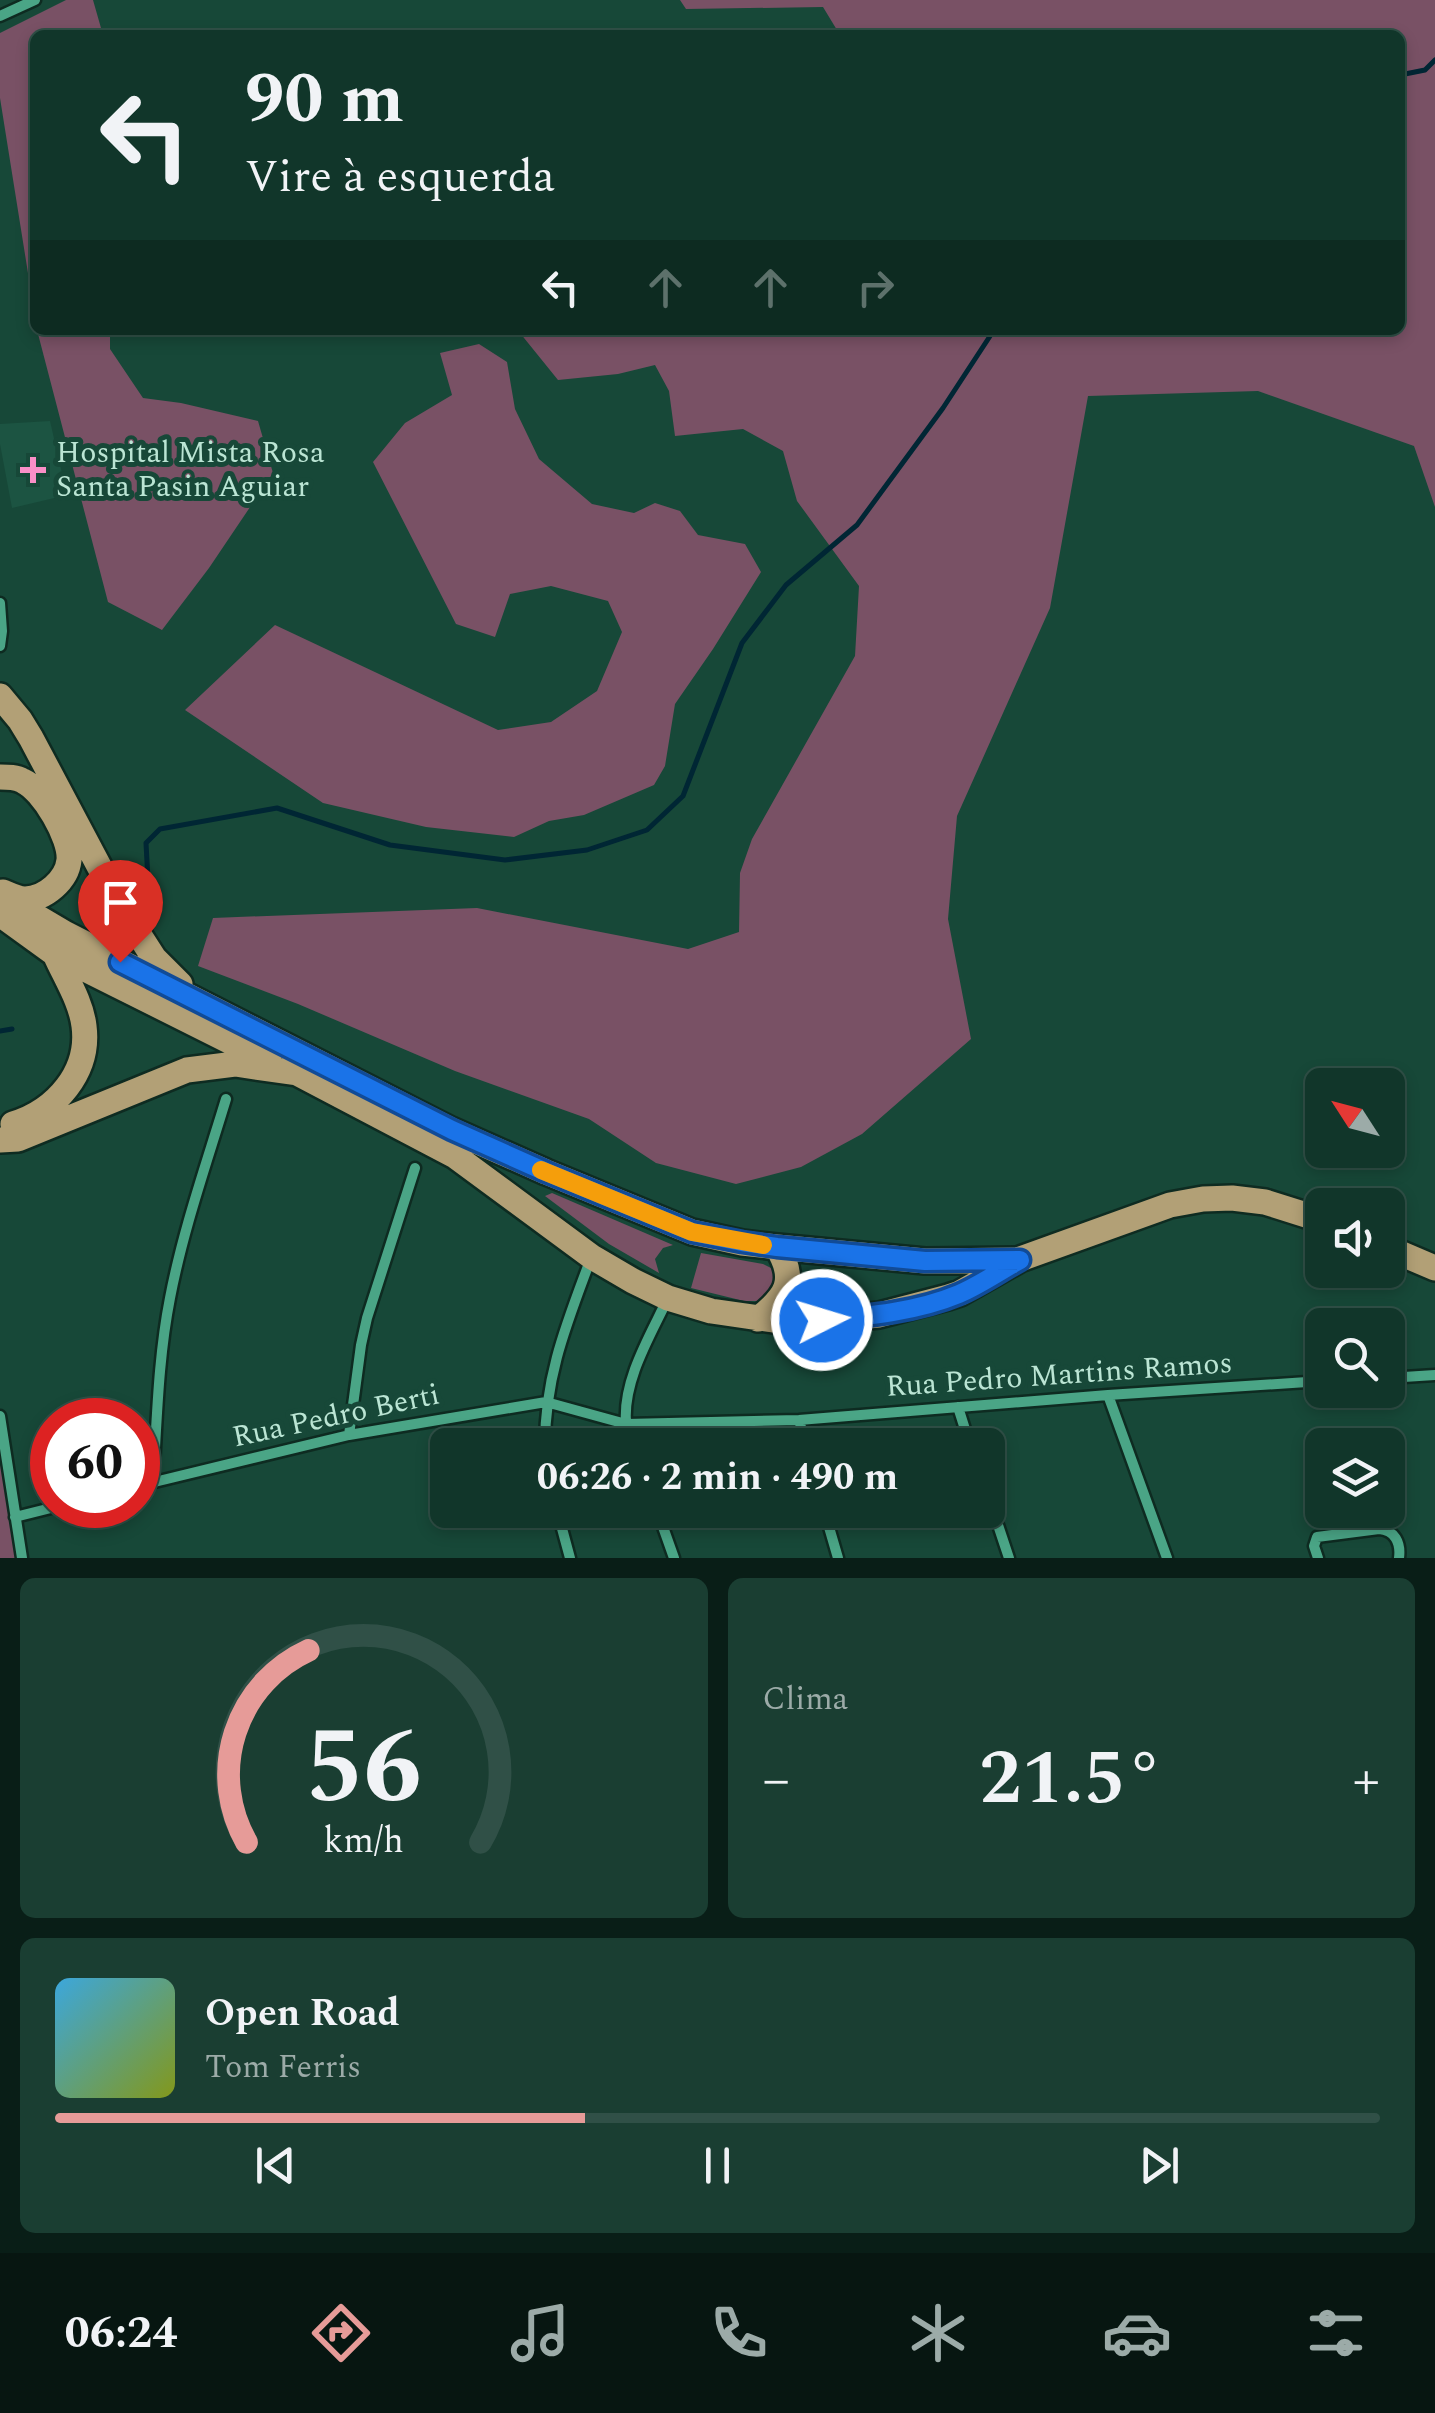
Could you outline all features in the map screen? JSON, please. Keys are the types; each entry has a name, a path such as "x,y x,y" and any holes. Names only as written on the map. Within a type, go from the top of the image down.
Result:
{"main road":[{"path":"0,696 20,720 118,902 146,946 170,977 208,1006"},
{"path":"0,776 24,781 40,796 62,832 69,861 59,883 45,893 19,899 0,893"},
{"path":"0,893 47,924 208,1006 455,1156 592,1258 668,1298 711,1310 794,1322 879,1315 960,1293 1020,1260 1170,1205 1232,1198 1264,1202 1305,1215"},
{"path":"0,914 50,951 208,1032 305,1066 692,1232 777,1247 925,1261 1020,1260"},
{"path":"0,1128 26,1120 46,1108 64,1092 82,1056 84,1028 80,1007 50,951"},
{"path":"0,1140 18,1139 186,1070 235,1064 305,1066"},
{"path":"758,1319 784,1294 788,1282 788,1271 777,1247"},
{"path":"1405,1255 1435,1268"}],"street":[{"path":"7,9 36,0"},
{"path":"0,603 0,646"},
{"path":"158,1398 169,1300 182,1242 226,1098"},
{"path":"349,1434 367,1318 415,1168"},
{"path":"545,1428 546,1402 557,1350 592,1258"},
{"path":"628,1428 632,1380 668,1298"},
{"path":"1405,1377 1435,1375"},
{"name":"Rua Pedro Martins Ramos","path":"546,1402 626,1424 799,1420 1305,1382"},
{"path":"1108,1394 1166,1558"},
{"name":"Rua Pedro Berti","path":"160,1480 349,1434 546,1402"},
{"path":"958,1407 965,1428"},
{"path":"0,1416 22,1558"},
{"path":"799,1420 801,1428"},
{"path":"15,1518 30,1514"},
{"path":"562,1528 570,1558"},
{"path":"663,1528 674,1558"},
{"path":"829,1528 838,1558"},
{"path":"999,1528 1009,1558"},
{"path":"1318,1558 1314,1546 1317,1537 1379,1530 1392,1534 1400,1550 1399,1558"}],"shaded area":[{"path":"66,0 93,0 102,30 30,30 30,286 0,98 0,33"},
{"path":"680,0 1435,0 1435,507 1414,446 1258,391 1088,396 1050,608 957,816 948,919 971,1039 862,1134 801,1167 736,1184 656,1163 589,1119 455,1071 198,966 213,918 477,908 688,949 739,932 740,873 752,839 855,656 859,586 797,501 783,451 743,429 675,436 669,391 655,365 618,374 558,380 522,335 1405,335 1405,30 837,30 823,7 686,9"},
{"path":"38,335 110,335 110,349 143,398 258,421 273,473 162,630 108,602"},
{"path":"479,344 507,362 515,409 539,459 592,504 634,513 655,503 680,511 698,535 745,544 761,572 675,704 665,766 654,785 584,815 549,821 514,837 426,827 323,803 185,710 275,625 498,730 551,722 597,691 622,632 608,601 551,586 510,594 495,637 456,624 373,462 405,423 452,395 440,353"},
{"name":"Hospital Mista Rosa Santa Pasin Aguiar","path":"50,421 67,495 12,508 0,424"},
{"path":"552,1193 673,1245 663,1248 655,1259 659,1273 609,1244 545,1196"},
{"path":"701,1253 763,1264 779,1272 772,1301 744,1301 691,1288"},
{"path":"0,1454 21,1558 0,1558"}],"waterway":[{"path":"1405,74 1425,70 1435,60"},
{"path":"143,895 148,880 146,843 160,829 277,808 390,845 505,860 587,850 647,830 683,796 742,643 786,585 857,525 991,335"},
{"path":"0,1031 12,1029"}],"slow traffic":[{"path":"541,1170 692,1232 763,1245"}],"place":[{"name":"Hospital Mista Rosa Santa Pasin Aguiar","path":"33,470"}],"route":[{"path":"120,962 452,1130 692,1232 777,1247 925,1261 1020,1260 948,1297 879,1315 822,1320"}]}
